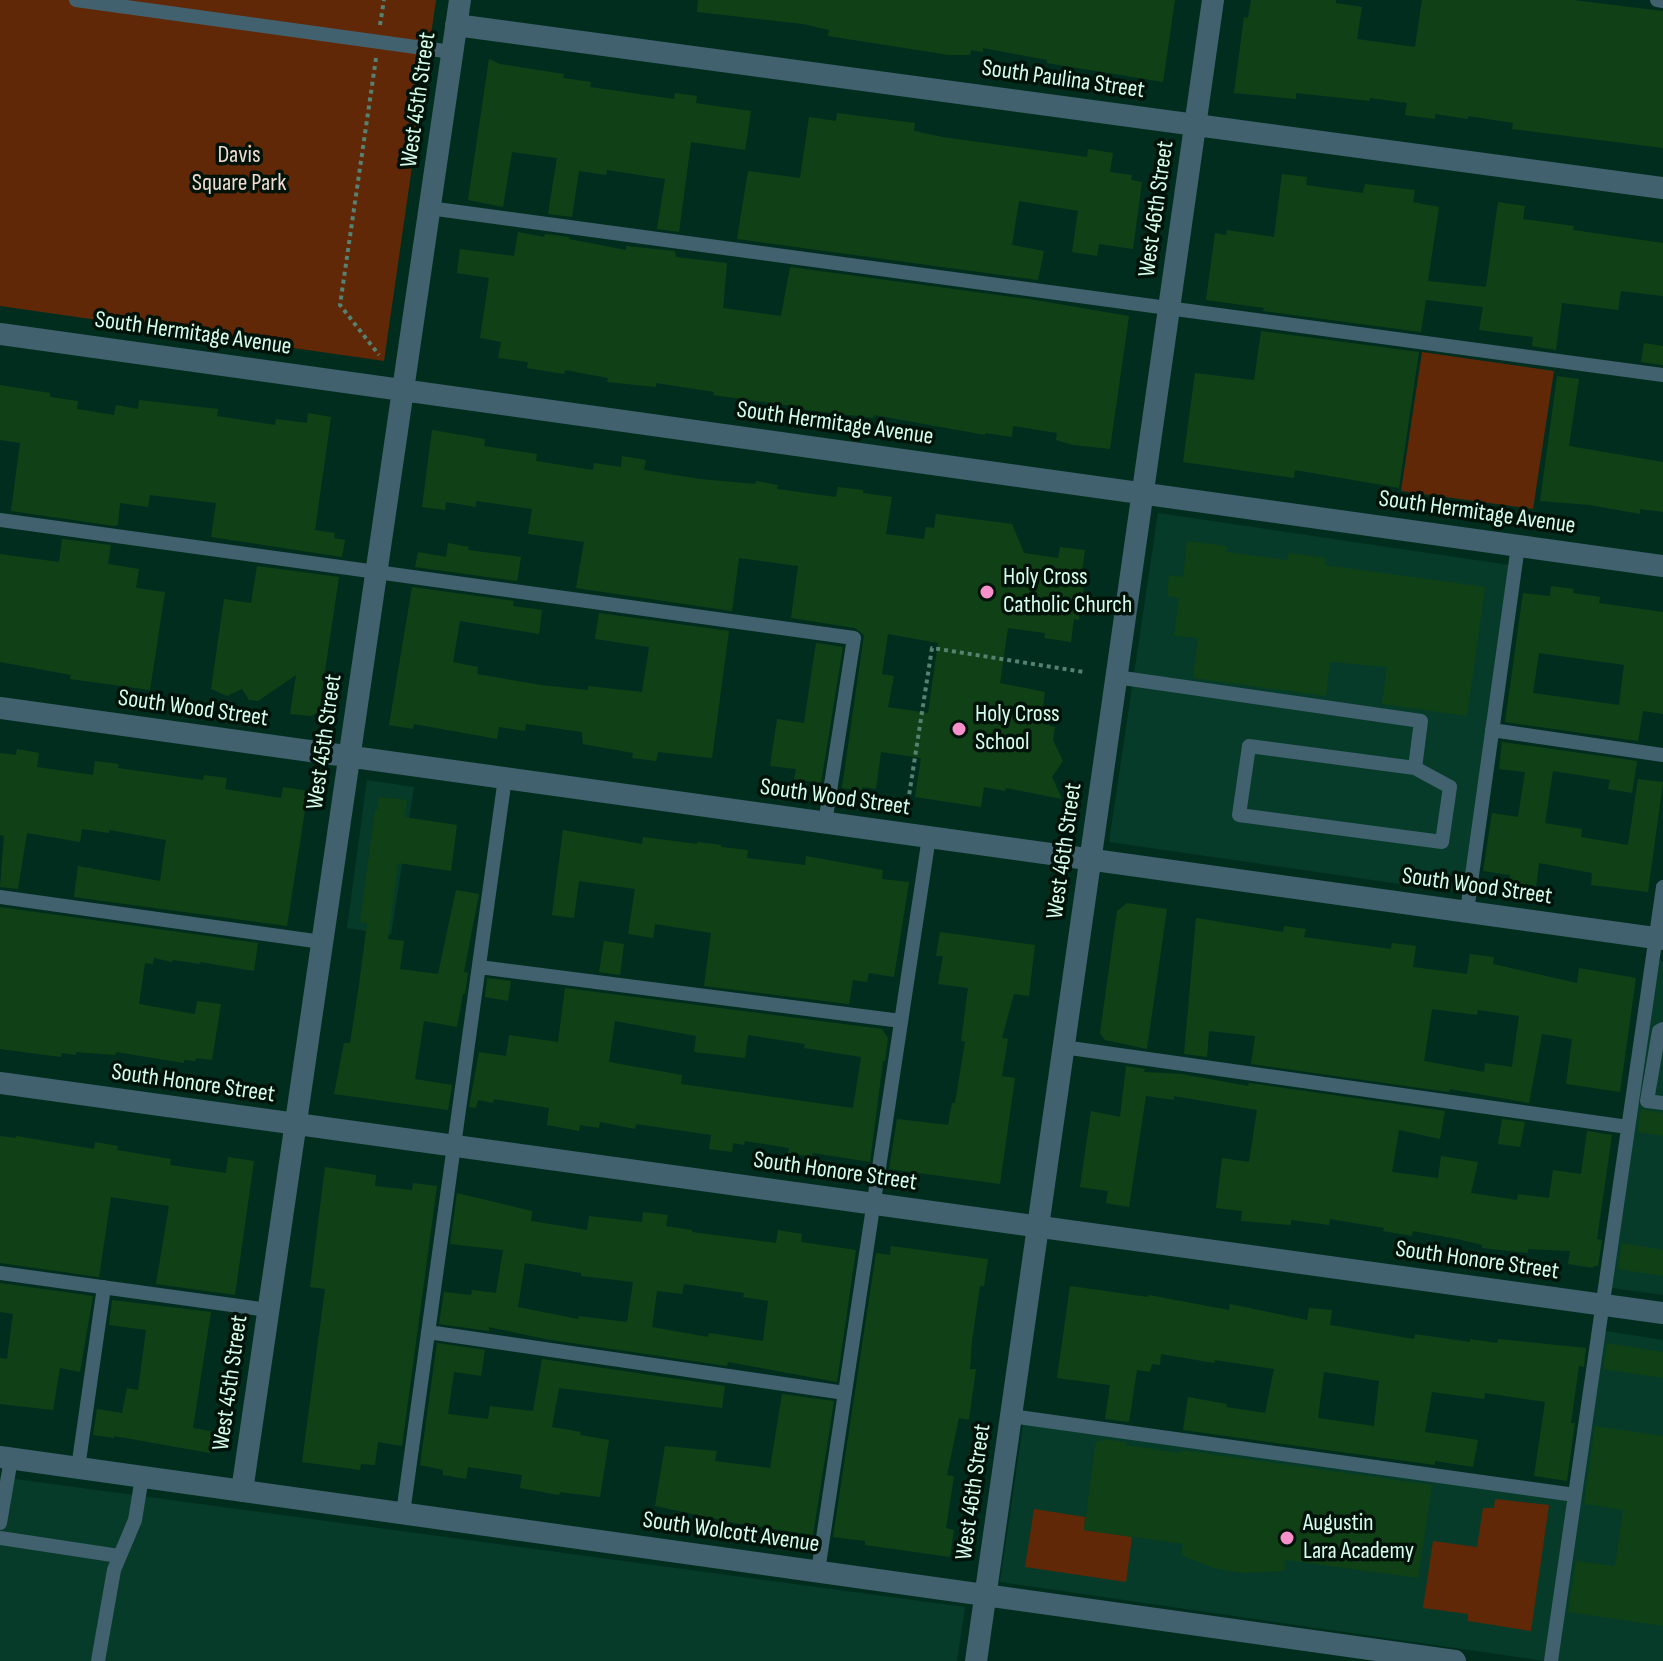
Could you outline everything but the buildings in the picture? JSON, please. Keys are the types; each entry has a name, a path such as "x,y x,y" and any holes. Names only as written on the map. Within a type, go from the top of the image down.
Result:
{"street":[{"name":"West 45th Street","path":"242,1491 460,0"},
{"name":"West 46th Street","path":"976,1661 1213,0"},
{"name":"South Paulina Street","path":"456,25 1663,188"},
{"name":"South Hermitage Avenue","path":"0,334 1663,566"},
{"name":"South Wood Street","path":"0,708 1659,938"},
{"name":"South Honore Street","path":"0,1083 1663,1313"},
{"name":"South Wolcott Avenue","path":"6,1458 1455,1661"}],"lane":[{"path":"76,0 452,52"},
{"path":"1657,0 1663,1"},
{"path":"429,208 1663,375"},
{"path":"0,520 854,638 825,823"},
{"path":"1467,911 1518,546"},
{"path":"1116,677 1421,721 1415,768"},
{"path":"1492,730 1663,755"},
{"path":"1249,746 1415,768 1450,787 1442,842 1239,815 1249,746"},
{"path":"403,1513 505,778"},
{"path":"818,1571 929,837"},
{"path":"1551,1661 1628,1127 1659,938 1663,887"},
{"path":"0,897 322,942"},
{"path":"479,967 901,1021"},
{"path":"1661,1030 1647,1101 1663,1103"},
{"path":"1063,1047 1628,1127"},
{"path":"0,1273 268,1310"},
{"path":"78,1468 104,1287"},
{"path":"428,1332 845,1393"},
{"path":"1011,1416 1575,1495"},
{"path":"0,1523 6,1458"},
{"path":"98,1661 114,1570 135,1520 142,1477"},
{"path":"0,1538 119,1556"}],"path":[{"path":"379,355 340,305 384,0"},
{"path":"908,802 932,648 1084,672"}],"shaded area":[{"path":"1158,513 1516,566 1469,894 1109,842"},
{"path":"367,780 414,787 391,935 347,928"},
{"path":"1652,960 1663,961 1663,1295 1605,1287"},
{"name":"Augustin Lara Academy","path":"1599,1330 1663,1340 1663,1661 1545,1661 1000,1582 1024,1418 1574,1495"},
{"path":"0,1477 965,1607 957,1661 0,1661"}],"green space":[{"name":"Davis Square Park","path":"0,0 436,0 384,361 0,306"},
{"path":"1422,352 1554,371 1533,509 1401,491"},
{"path":"1495,1499 1549,1505 1531,1631 1468,1621 1468,1614 1423,1608 1433,1541 1477,1547 1483,1508 1494,1508"},
{"path":"1034,1509 1085,1517 1084,1530 1132,1537 1126,1582 1025,1567"}],"place":[{"name":"Holy Cross Catholic Church","path":"987,592"},
{"name":"Holy Cross School","path":"959,729"},
{"name":"Augustin Lara Academy","path":"1287,1538"}]}
